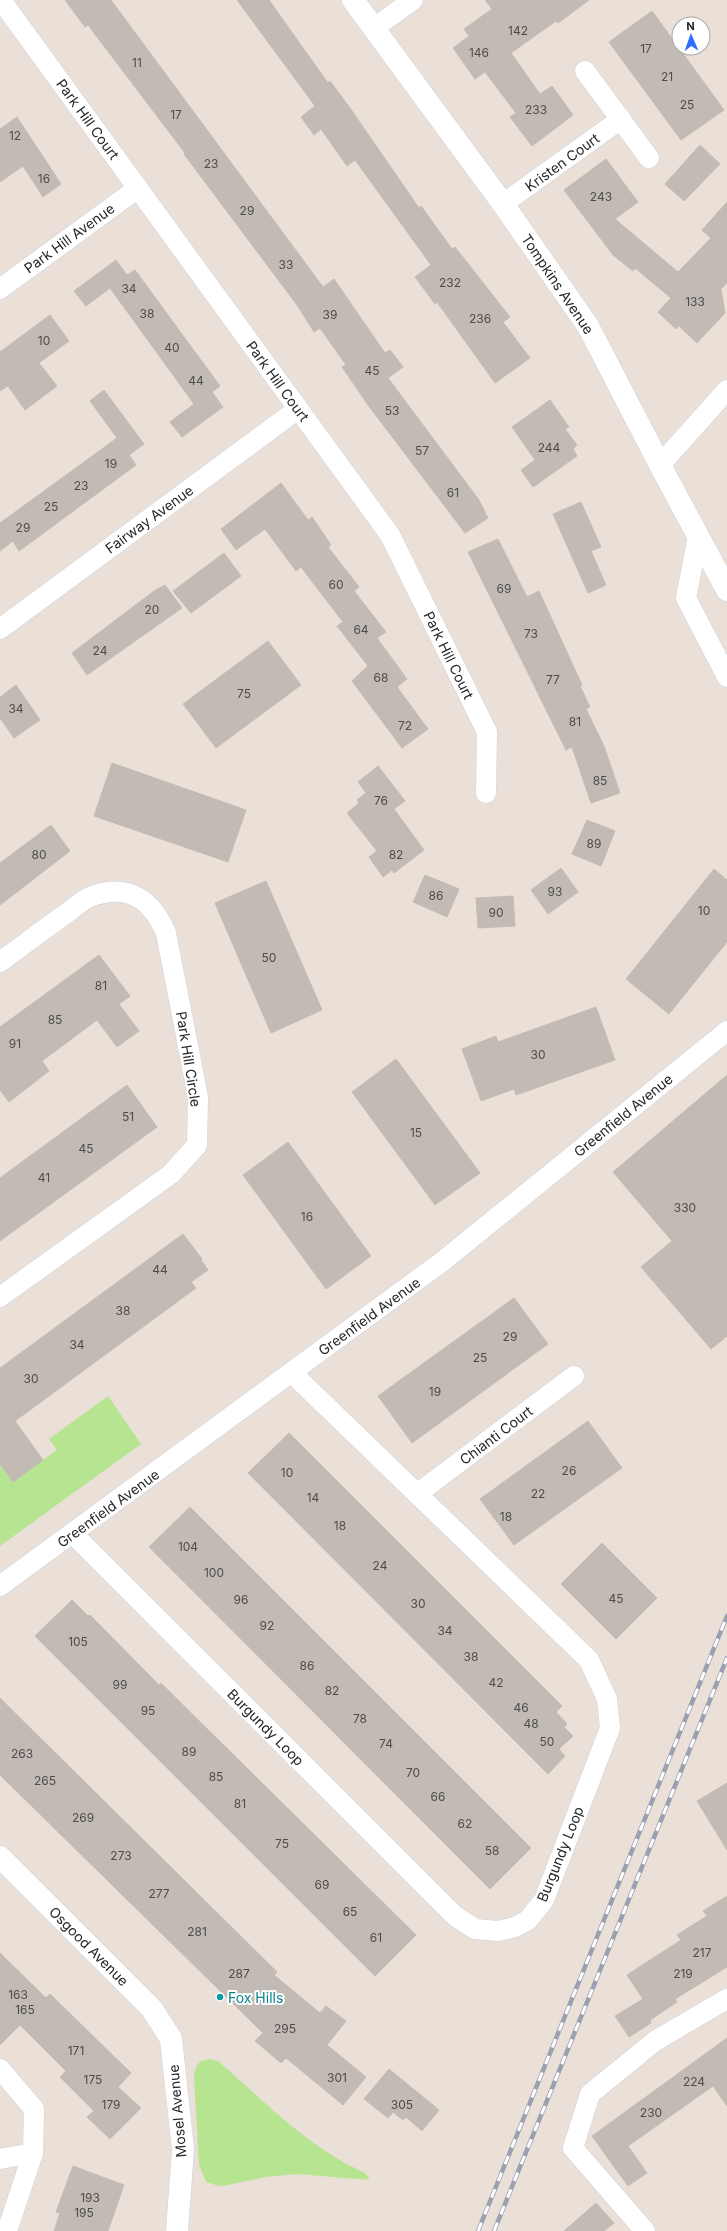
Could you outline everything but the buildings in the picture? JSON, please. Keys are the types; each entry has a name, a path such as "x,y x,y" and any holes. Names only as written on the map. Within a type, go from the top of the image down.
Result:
{"street":[{"name":"Park Hill Court","path":"1,0 390,535 487,732 486,793"},
{"name":"Tompkins Avenue","path":"353,0 503,204 588,326 727,590"},
{"path":"374,28 413,0"},
{"path":"585,71 649,158"},
{"name":"Kristen Court","path":"503,204 621,119"},
{"name":"Park Hill Avenue","path":"0,289 138,188"},
{"path":"660,465 727,390"},
{"name":"Fairway Avenue","path":"0,629 298,409"},
{"path":"698,536 686,598 727,677"},
{"name":"Park Hill Circle","path":"0,962 91,896 118,892 134,895 148,903 159,916 166,933 198,1097 197,1145 171,1174 0,1297"},
{"name":"Greenfield Avenue","path":"0,1586 73,1534 443,1261 727,1031"},
{"name":"Burgundy Loop","path":"73,1534 455,1916 475,1929 498,1931 515,1927 528,1920 544,1900 610,1728 607,1699 589,1660 292,1372"},
{"name":"Chianti Court","path":"417,1494 574,1376"},
{"name":"Osgood Avenue","path":"0,1857 152,2009 171,2039"},
{"path":"645,2231 573,2148 590,2094 655,2041 727,1998"},
{"name":"Mosel Avenue","path":"171,2039 183,2149 177,2231"},
{"path":"0,2069 34,2109 33,2153 7,2231"},
{"path":"0,2159 33,2153"}],"green space":[{"path":"108,1396 141,1444 0,1546 0,1464 13,1482 57,1450 49,1439"},
{"path":"209,2059 218,2061 288,2123 325,2150 365,2173 369,2180 297,2174 265,2177 219,2186 206,2182 199,2165 194,2077 198,2065 202,2061"}],"railway":[{"path":"478,2231 727,1616"},
{"path":"494,2231 727,1658"}],"place":[{"name":"Fox Hills","path":"220,1997"}]}
